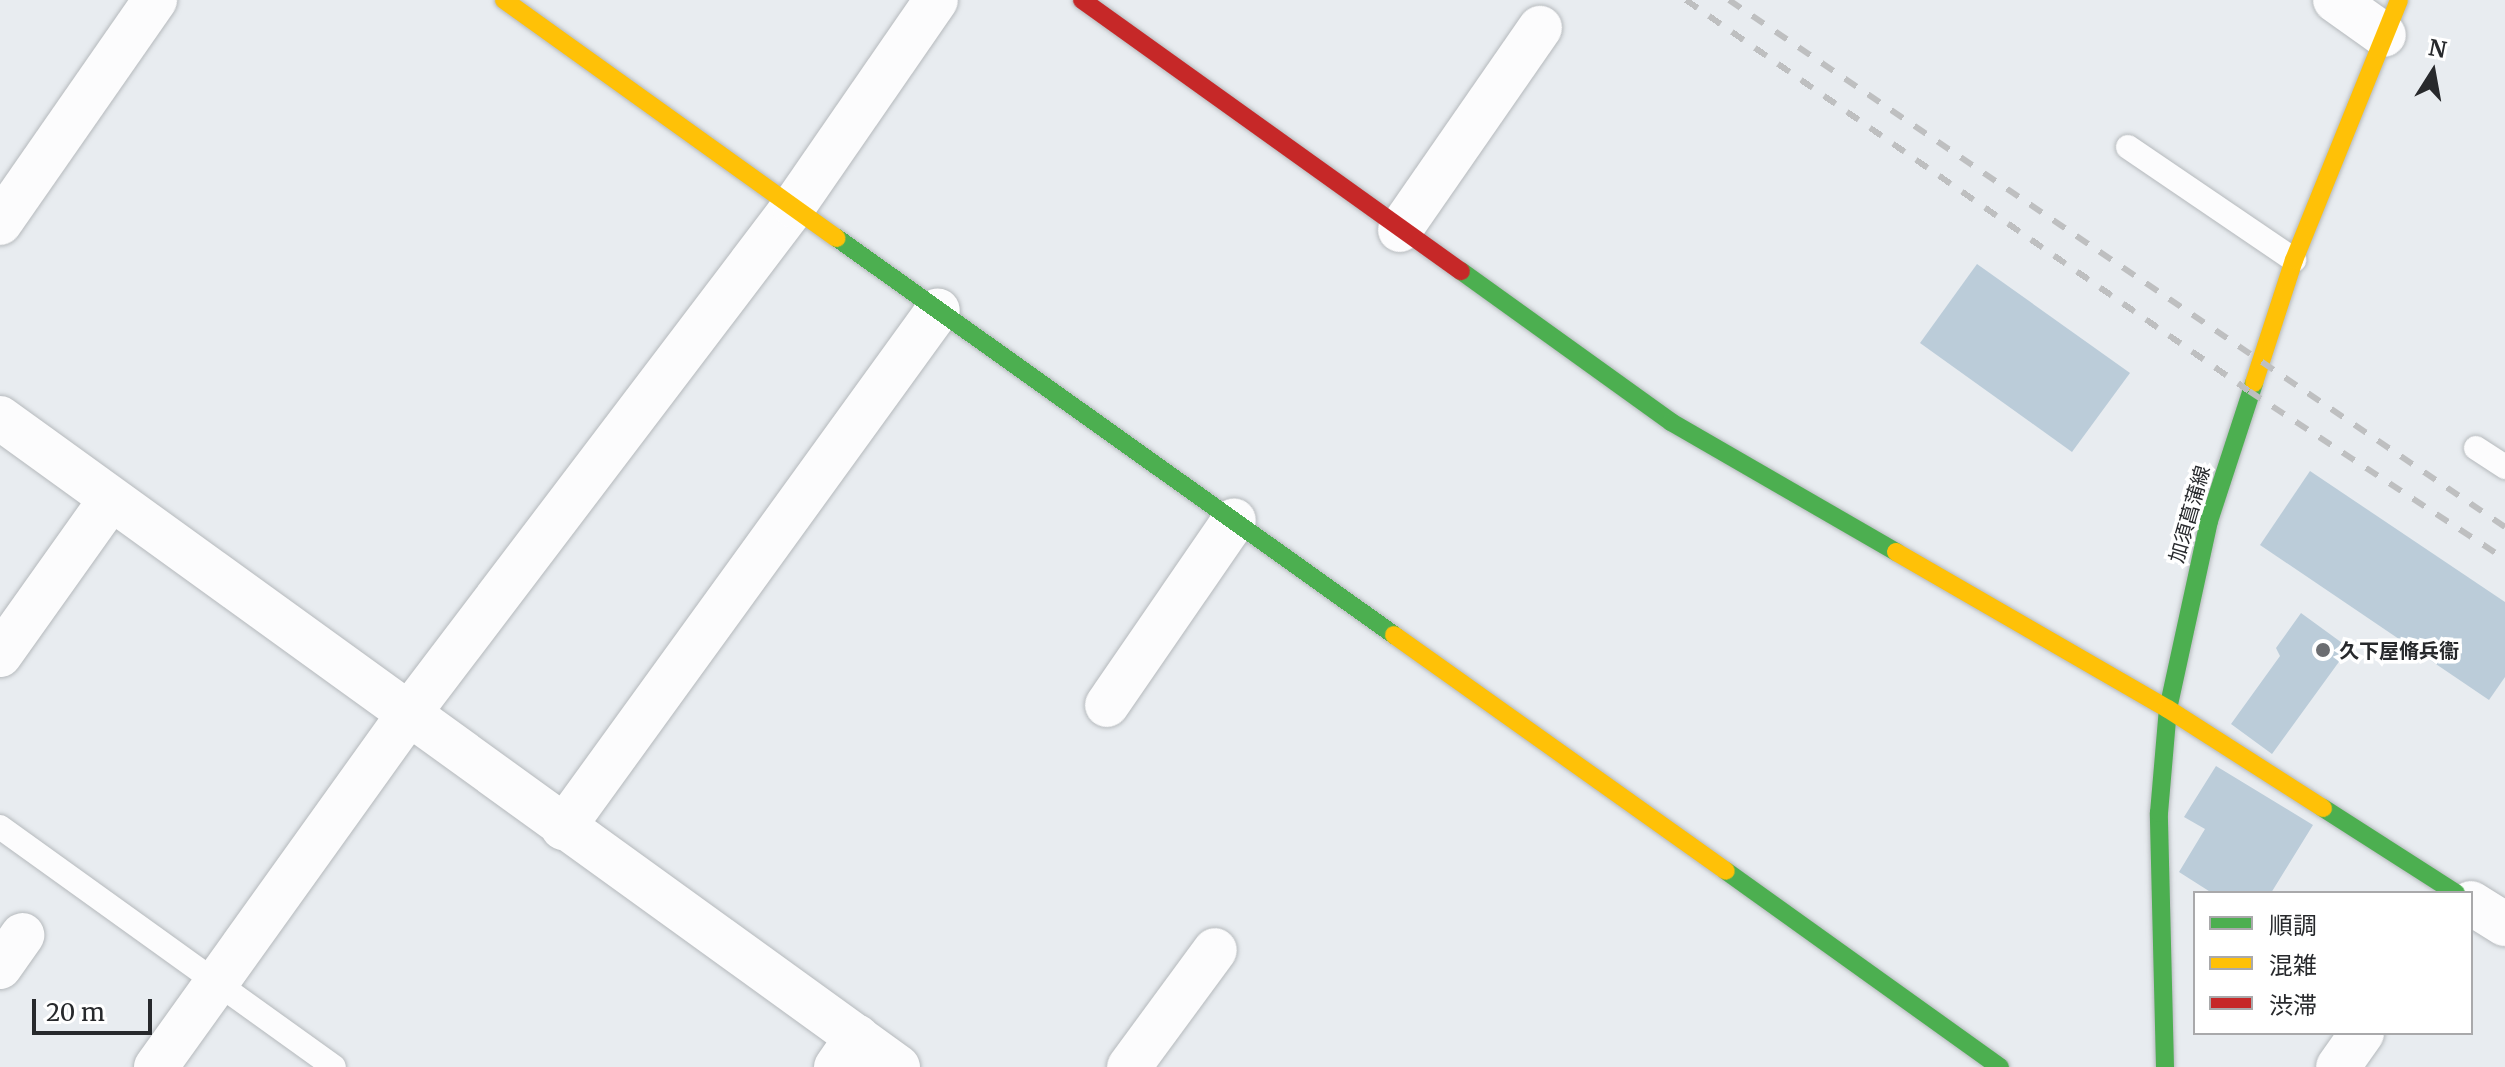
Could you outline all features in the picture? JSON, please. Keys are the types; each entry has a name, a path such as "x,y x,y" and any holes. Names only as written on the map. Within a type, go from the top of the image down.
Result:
{"street":[{"path":"0,223 155,0"},
{"path":"504,0 2000,1067"},
{"path":"156,1067 407,716 794,206 936,0"},
{"path":"1082,0 1671,422 2168,709 2453,891"},
{"path":"2335,0 2392,18"},
{"name":"加須菖蒲線","path":"2165,1067 2159,813 2168,709 2209,521 2294,260 2392,18"},
{"path":"1400,230 1540,28"},
{"path":"563,828 938,310"},
{"path":"0,418 563,828 846,1052 898,1067"},
{"path":"0,655 111,499"},
{"path":"1107,705 1234,520"},
{"path":"2473,904 2505,924"},
{"path":"1129,1067 1215,950"},
{"path":"2338,1067 2361,1035"}],"lane":[{"path":"2128,147 2294,260"},
{"path":"2476,448 2505,467"},
{"path":"0,827 334,1067"}],"building":[{"path":"1977,264 2130,373 2072,452 1920,343"},
{"path":"2310,471 2505,602 2505,677 2489,700 2260,545"},
{"path":"2301,613 2349,648 2272,754 2231,724 2280,656 2276,648"},
{"path":"2216,766 2313,825 2272,891 2209,891 2179,872 2205,829 2184,817"}],"railway":[{"path":"1686,0 2249,391 2505,559"},
{"path":"1729,0 2505,527"}],"traffic: fast":[{"path":"837,238 1394,635"},
{"path":"1461,271 1671,422 1896,552"},
{"path":"2165,1067 2159,813 2168,709 2209,521 2254,383"},
{"path":"2323,808 2453,891"},
{"path":"1726,871 2000,1067"}],"traffic: slow":[{"path":"504,0 837,238"},
{"path":"2254,383 2294,260 2399,0"},
{"path":"1896,552 2168,709 2323,808"},
{"path":"1394,635 1726,871"}],"traffic: jam":[{"path":"1082,0 1461,271"}],"place":[{"name":"久下屋脩兵衞","path":"2323,650"}]}
